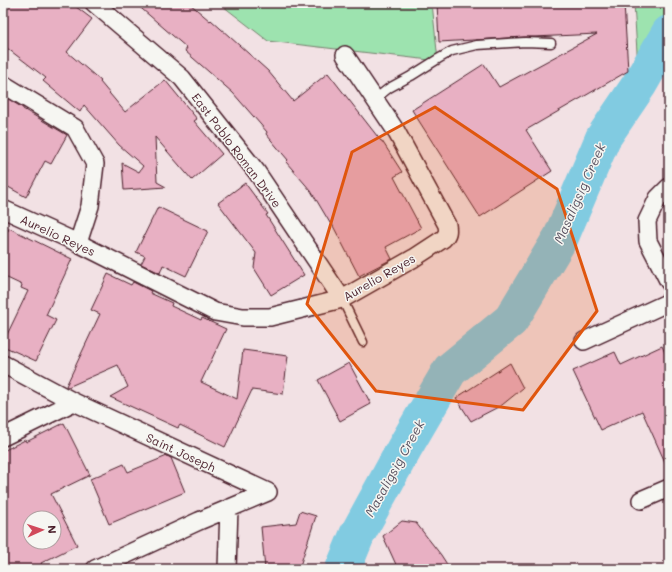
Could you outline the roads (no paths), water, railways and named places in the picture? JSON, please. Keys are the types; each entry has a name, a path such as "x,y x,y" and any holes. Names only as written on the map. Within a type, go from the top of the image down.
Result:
{"street":[{"name":"East Pablo Roman Drive","path":"94,3 182,78 256,171 342,299"},
{"name":"Aurelio Reyes","path":"3,209 78,243 215,312 243,317 270,317 342,299 414,258 447,235 448,230 447,225 396,131 345,55"},
{"path":"3,84 75,128 95,164 90,206 78,243"},
{"path":"669,187 658,198 646,222 648,241 669,282"},
{"path":"584,341 669,302"},
{"name":"Saint Joseph","path":"3,364 74,402 268,492 229,508"},
{"path":"3,436 74,402"},
{"path":"641,500 669,488"},
{"path":"95,569 229,508 227,569"}],"lane":[{"path":"375,99 389,88 452,51 477,45 525,42 551,43"},
{"name":"East Pablo Roman Drive","path":"342,299 363,342"}],"waterway":[{"name":"Masaligsig Creek","path":"343,569 357,535 405,447 450,370 511,320 561,237 603,138 639,85 669,33"}]}
